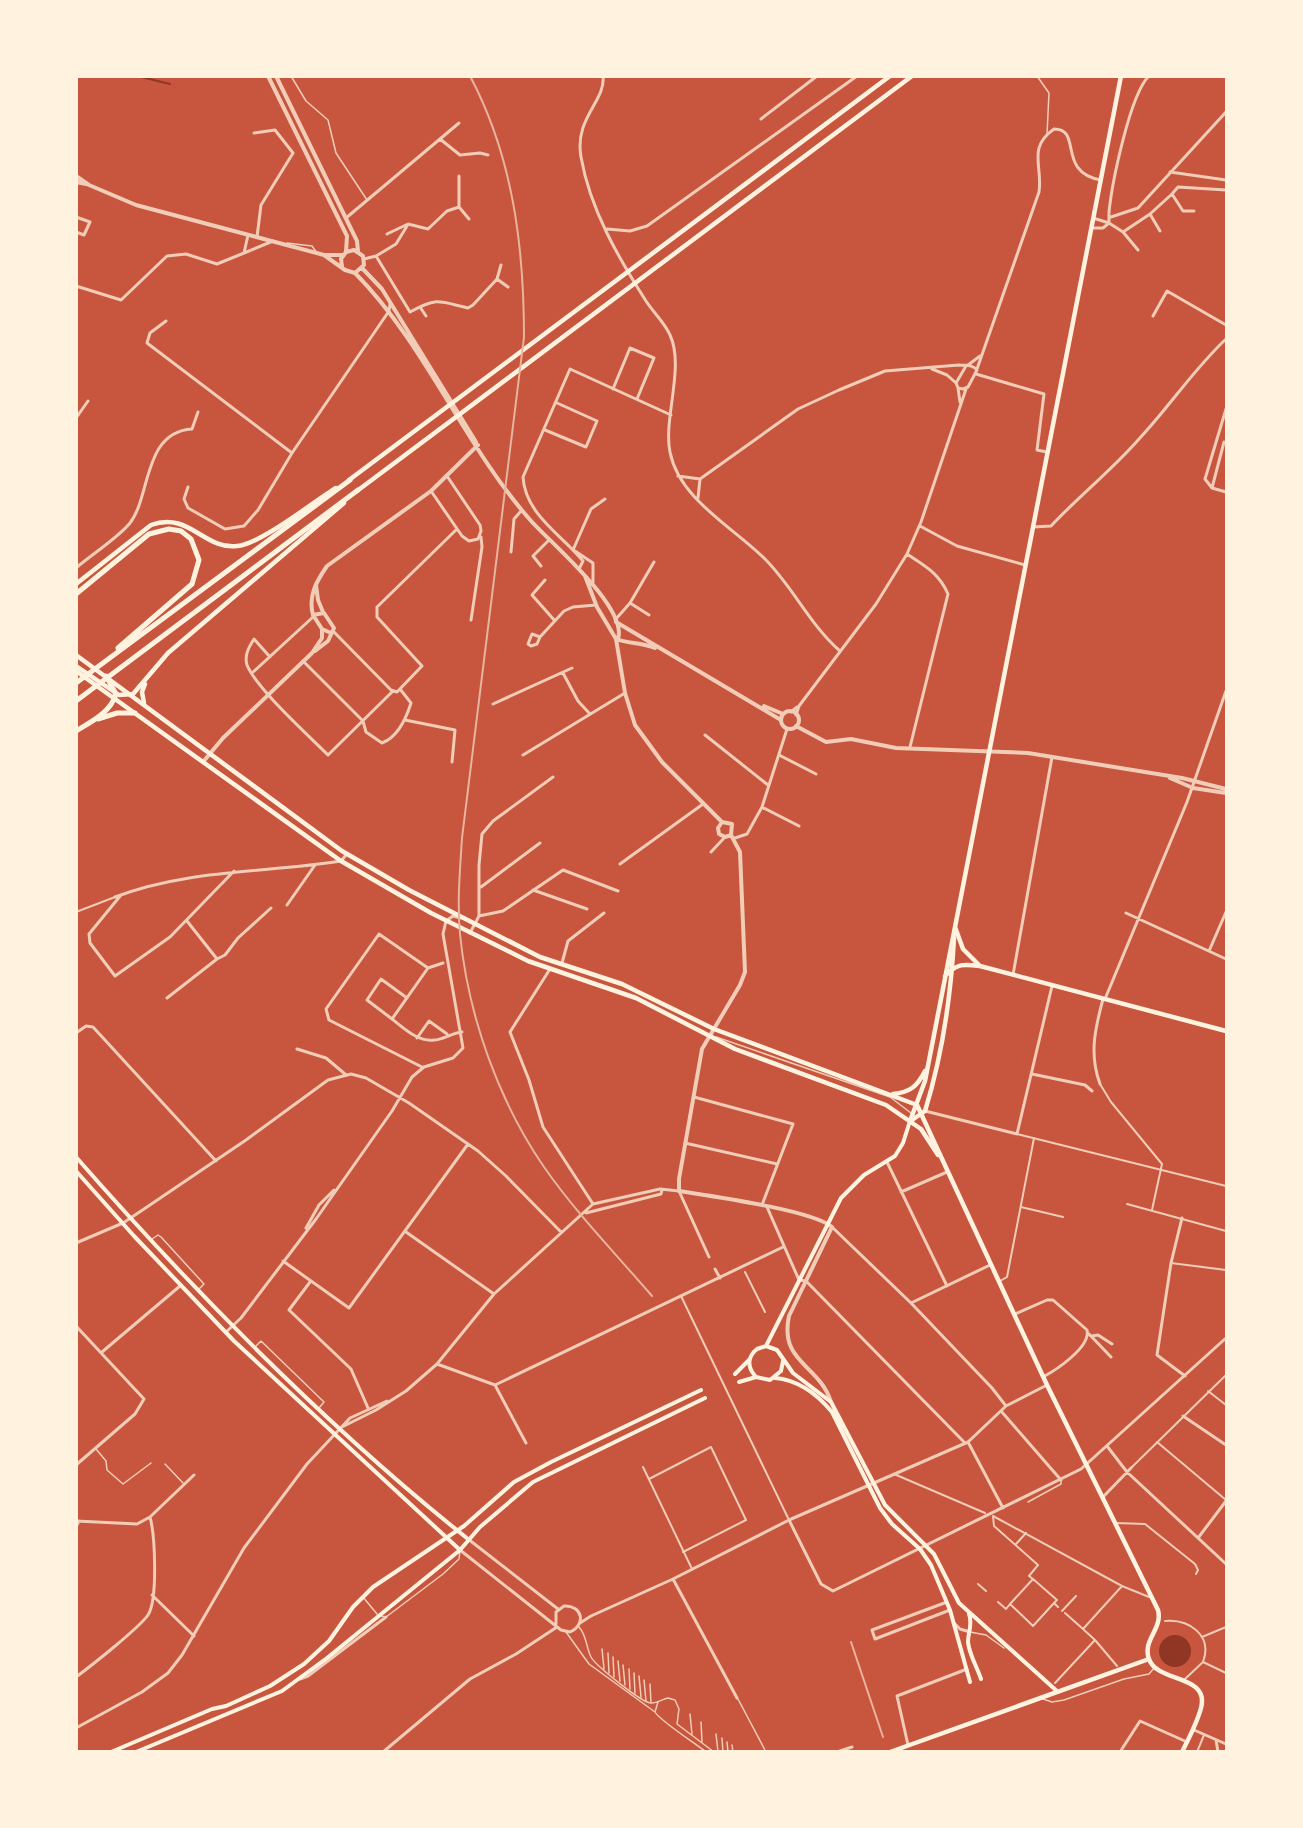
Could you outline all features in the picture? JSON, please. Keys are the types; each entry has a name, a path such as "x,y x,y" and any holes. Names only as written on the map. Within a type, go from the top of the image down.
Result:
{"highway":[{"path":"76,683 350,480"},
{"path":"76,701 358,490"},
{"path":"76,594 141,540 157,531 169,528 181,531 197,548 199,565 187,590 76,683"},
{"path":"76,731 108,709 115,696 105,675"},
{"path":"91,722 112,714 135,712"}],"main road":[{"path":"76,584 151,525 178,522 218,543 232,546 244,545 350,480 890,76"},
{"path":"76,671 115,696 125,697 133,694 168,653 358,490 912,76"},
{"path":"766,1346 841,1198 851,1186 886,1162 900,1149 925,1081 1031,526 1121,76"},
{"path":"76,655 133,694 208,754 347,854 408,890 562,965 622,984 714,1029 917,1103 924,1112 946,1170 1043,1377 1158,1610 1162,1622 1149,1641 1149,1659 1154,1668 1166,1676 1185,1679 1198,1692 1202,1701 1182,1752"},
{"path":"76,666 203,762 342,861 470,933 550,969 636,998 740,1052 886,1105 913,1118 946,1170"},
{"path":"144,703 142,692 148,676"},
{"path":"913,1118 924,1112 927,1103 954,966 954,923"},
{"path":"954,923 963,949 980,966"},
{"path":"954,966 980,966 1227,1031"},
{"path":"944,978 954,966"},
{"path":"892,1094 908,1092 915,1087 927,1066"},
{"path":"76,1157 253,1349 418,1501 468,1539"},
{"path":"76,1171 180,1286 226,1332 333,1435 460,1550"},
{"path":"735,1374 757,1349 766,1346 777,1350 793,1373 831,1402 873,1482 894,1516 927,1545 955,1596 969,1613 1058,1693"},
{"path":"749,1360 749,1366 756,1377"},
{"path":"774,1378 782,1371 783,1361"},
{"path":"739,1382 756,1377 796,1383 823,1401 832,1412 867,1485 892,1524 920,1548 931,1566 950,1610 970,1682"},
{"path":"111,1752 212,1709 226,1706 291,1673 329,1641 363,1596 395,1571 457,1531 525,1476 701,1390"},
{"path":"136,1752 266,1699 300,1680 460,1550 468,1539 533,1482 705,1398"},
{"path":"969,1613 972,1621 970,1650 981,1679"},
{"path":"890,1752 1149,1659"}],"street":[{"path":"268,76 347,236 342,266"},
{"path":"276,76 357,241 358,251 364,259 362,268 355,273"},
{"path":"603,76 603,86 586,116 579,136 581,156 593,206 607,229 614,248 646,302 671,335 674,376 669,450 677,476 698,499 766,560 827,640 840,651"},
{"path":"761,119 817,76"},
{"path":"607,229 630,231 647,226 857,76"},
{"path":"1091,228 1103,228 1109,223 1111,194 1143,76"},
{"path":"1142,84 1149,76"},
{"path":"1111,217 1138,208 1225,117 1227,112"},
{"path":"346,218 459,123"},
{"path":"615,621 750,699 783,714 794,713 876,604 907,554 920,525 960,404 966,389 976,375 980,356 1039,192 1041,177 1036,161 1038,149 1047,134 1054,129 1064,131 1068,135 1074,165 1080,173 1101,180"},
{"path":"254,133 275,130 293,153 261,205 257,237"},
{"path":"440,139 460,154 488,155"},
{"path":"1170,172 1227,180"},
{"path":"76,176 89,185"},
{"path":"459,176 459,207 469,219"},
{"path":"76,182 89,185 136,205 324,255 350,273 355,273 389,311 445,394"},
{"path":"1123,232 1150,214 1178,187 1227,190"},
{"path":"1172,194 1183,211 1194,211"},
{"path":"387,234 408,224 428,229 447,211 459,207"},
{"path":"1150,214 1160,231"},
{"path":"76,217 90,222 84,235 76,232"},
{"path":"1093,218 1109,223 1123,232 1138,250"},
{"path":"364,259 376,256 396,244 408,224"},
{"path":"244,253 248,235"},
{"path":"76,286 121,300 167,256 186,254 217,264 273,241"},
{"path":"324,255 358,251"},
{"path":"376,256 410,312 428,302 437,301 468,308 497,279 501,265"},
{"path":"362,268 390,302 470,434 522,510 549,540 593,582 620,631 617,639"},
{"path":"497,279 508,286"},
{"path":"1153,316 1167,291 1227,325"},
{"path":"188,487 184,499 188,508 225,529 244,526 258,510 292,453 389,311 390,302"},
{"path":"420,307 426,316"},
{"path":"166,321 150,333 147,343 292,453"},
{"path":"1031,526 1051,526 1115,465 1141,437 1198,365 1227,339"},
{"path":"613,389 630,348 654,358 636,399"},
{"path":"956,383 967,365 980,356"},
{"path":"677,476 700,479 798,410 885,371 967,365 977,369"},
{"path":"930,368 947,375 956,383 960,404"},
{"path":"579,569 583,561 544,521 528,498 523,477 526,465 545,430 570,369 671,415"},
{"path":"976,375 1044,394 1037,450 1047,452"},
{"path":"958,388 966,389"},
{"path":"76,418 88,400"},
{"path":"545,430 586,447 597,421 556,403"},
{"path":"1227,409 1206,473 1207,484 1212,488 1227,492"},
{"path":"76,568 130,524 148,468 175,433 192,429 198,412"},
{"path":"1212,488 1224,442"},
{"path":"312,653 322,638 322,629 313,616 311,601 316,581 327,567 340,555 431,491 477,445"},
{"path":"447,476 478,522 482,547 471,620"},
{"path":"698,499 700,479"},
{"path":"431,491 457,529 469,541 476,540 480,536"},
{"path":"573,550 591,509 604,499"},
{"path":"511,552 514,519 522,510"},
{"path":"920,525 957,546 1025,565"},
{"path":"270,657 254,639 246,657 252,673 328,755 393,691 399,690 420,669 420,662 377,617 377,607 457,529"},
{"path":"541,566 533,556 549,540"},
{"path":"573,550 593,563 593,582"},
{"path":"907,554 933,571 942,580 948,594 910,747"},
{"path":"615,621 630,603 654,562"},
{"path":"584,573 596,604 617,639 625,693 635,725 652,752 722,822 732,824 733,836 740,852 744,972 740,985 702,1048 679,1191 709,1257"},
{"path":"545,580 532,596 555,621"},
{"path":"203,762 208,754 269,693 326,643 332,632 332,622 324,613 318,600 316,581"},
{"path":"540,637 532,634 528,639 529,645 537,644 540,637 568,608 596,604 603,598"},
{"path":"630,603 649,615"},
{"path":"252,673 313,616 318,612 324,613"},
{"path":"322,629 332,632 393,691"},
{"path":"617,639 625,643 643,643 667,653"},
{"path":"303,662 363,721 366,732 382,742 396,734 411,704 399,690"},
{"path":"493,704 572,668"},
{"path":"563,673 578,701 590,714"},
{"path":"1152,1210 1162,1164 1111,1102 1101,1084 1094,1064 1092,1048 1104,999 1193,788 1227,692"},
{"path":"523,754 625,693"},
{"path":"750,699 781,720 787,729"},
{"path":"794,713 797,725 826,742 850,739 881,746 1052,757 1196,780 1227,791"},
{"path":"781,720 783,714"},
{"path":"405,720 455,730 452,762"},
{"path":"787,729 797,725"},
{"path":"711,852 725,837 747,834 762,807 787,729"},
{"path":"705,735 768,786"},
{"path":"779,754 816,774"},
{"path":"1013,975 1052,757"},
{"path":"470,933 479,916 478,865 482,834 493,821 553,777"},
{"path":"1167,777 1193,788 1227,791"},
{"path":"620,864 704,803"},
{"path":"762,807 799,826"},
{"path":"722,822 718,830 725,837"},
{"path":"480,887 540,843"},
{"path":"76,912 121,895 210,873 315,865 342,861 347,854"},
{"path":"287,905 315,865"},
{"path":"479,916 503,912 559,872 566,870 618,891"},
{"path":"121,895 89,934 90,943 115,976 156,947 187,921 234,871"},
{"path":"534,890 587,909"},
{"path":"167,998 225,955 238,938 272,908"},
{"path":"1209,951 1227,912"},
{"path":"562,965 568,941 604,913"},
{"path":"1126,913 1227,959"},
{"path":"226,1332 242,1318 304,1233 319,1205 339,1184 401,1097 403,1089 423,1067 453,1058 459,1053 464,1042 446,963 443,934 446,921 453,916 468,920"},
{"path":"187,921 217,959"},
{"path":"423,1067 329,1020 326,1009 379,934 428,968"},
{"path":"392,1019 428,968 443,963"},
{"path":"550,969 510,1032 529,1080 543,1127 593,1204"},
{"path":"407,998 381,980 366,1000 417,1038 437,1041 447,1034 462,1032"},
{"path":"1017,1134 1053,986"},
{"path":"417,1038 429,1021 447,1034"},
{"path":"76,1033 86,1026 93,1027 216,1161"},
{"path":"297,1049 326,1058 345,1074 366,1078 401,1097 468,1144 506,1176 561,1232"},
{"path":"76,1243 123,1223 216,1161 328,1080 345,1074"},
{"path":"1032,1074 1085,1085 1092,1091"},
{"path":"694,1097 793,1124 777,1164 764,1207 799,1280 806,1281 967,1443 1003,1508"},
{"path":"924,1112 1227,1186"},
{"path":"1000,1281 1007,1277 1034,1138"},
{"path":"685,1143 777,1164"},
{"path":"283,1261 349,1308 468,1144"},
{"path":"886,1162 947,1286"},
{"path":"902,1192 946,1170"},
{"path":"586,1213 645,1199 661,1194 662,1190"},
{"path":"339,1428 391,1399 437,1364 494,1294 561,1232 586,1213 593,1204 662,1190 679,1191 764,1207 828,1223 911,1303 992,1388 1006,1406"},
{"path":"1127,1204 1227,1231"},
{"path":"1021,1208 1063,1216"},
{"path":"1182,1218 1171,1263 1157,1355 1185,1376"},
{"path":"831,1402 822,1384 799,1362 788,1343 789,1316 832,1227"},
{"path":"406,1232 494,1294"},
{"path":"495,1385 783,1247"},
{"path":"1171,1263 1227,1270"},
{"path":"911,1303 992,1264"},
{"path":"715,1269 720,1278"},
{"path":"745,1272 765,1312"},
{"path":"310,1281 289,1310 351,1369 368,1408"},
{"path":"102,1352 180,1286"},
{"path":"681,1296 821,1584 833,1591 1061,1480 1107,1446 1227,1338"},
{"path":"1015,1314 1047,1300 1053,1300 1078,1321 1111,1357"},
{"path":"76,1326 144,1399 135,1414 76,1465"},
{"path":"1043,1377 1061,1368 1090,1335 1098,1335 1112,1344"},
{"path":"437,1364 495,1385 525,1443"},
{"path":"1103,1497 1208,1391 1227,1375"},
{"path":"460,1550 566,1632 591,1616 673,1579 789,1520 967,1443 1006,1406 1047,1385"},
{"path":"1208,1391 1227,1406"},
{"path":"76,1728 142,1692 168,1673 194,1636 244,1548 308,1464 350,1418 391,1399"},
{"path":"1001,1411 1061,1480"},
{"path":"1183,1416 1227,1445"},
{"path":"1157,1442 1227,1500 1198,1538"},
{"path":"1107,1446 1126,1472 1227,1564"},
{"path":"649,1479 711,1447 746,1520 684,1552"},
{"path":"643,1467 692,1569"},
{"path":"894,1474 985,1513"},
{"path":"76,1527 78,1521 137,1524 150,1517 194,1475"},
{"path":"1010,1604 1033,1626 1056,1600 1029,1576 1038,1565 994,1526 993,1516 1122,1586 1152,1597"},
{"path":"76,1677 148,1614 152,1595 153,1530 150,1517"},
{"path":"1116,1523 1145,1524 1195,1564 1198,1570 1196,1574"},
{"path":"1015,1545 1026,1533"},
{"path":"468,1539 558,1609 572,1606 581,1616 591,1616"},
{"path":"1094,1576 1097,1572"},
{"path":"673,1579 737,1698"},
{"path":"998,1602 1006,1609 1033,1579"},
{"path":"978,1584 986,1591"},
{"path":"1083,1629 1122,1586"},
{"path":"152,1595 194,1636"},
{"path":"1076,1596 1064,1612 1095,1640 1117,1666"},
{"path":"947,1602 872,1630 876,1639 950,1610"},
{"path":"1054,1603 1058,1607"},
{"path":"557,1625 555,1616 558,1609"},
{"path":"579,1625 581,1616"},
{"path":"300,1680 308,1677 386,1617"},
{"path":"1162,1622 1186,1622 1202,1637 1206,1649 1203,1662 1185,1679"},
{"path":"954,1623 970,1632"},
{"path":"383,1752 470,1679 516,1654 557,1625"},
{"path":"1202,1637 1227,1627"},
{"path":"1055,1683 1095,1640"},
{"path":"1203,1662 1227,1673"},
{"path":"908,1745 897,1696 967,1669"},
{"path":"1120,1752 1140,1721 1187,1742"},
{"path":"1192,1729 1227,1744"},
{"path":"1197,1752 1204,1735"},
{"path":"1216,1740 1218,1752"},
{"path":"837,1752 852,1747"}],"lane":[{"path":"291,76 306,101 328,120 336,153 368,201"},
{"path":"1037,76 1049,93 1047,134"},
{"path":"709,1036 730,1040 879,1093 905,1106 913,1118"},
{"path":"151,1240 155,1236 161,1237 204,1284 197,1290"},
{"path":"253,1349 261,1341 324,1402 318,1409"},
{"path":"95,1448 106,1461 107,1470 123,1484 151,1463"},
{"path":"165,1464 184,1484"},
{"path":"1028,1502 1061,1484 1061,1480"},
{"path":"363,1596 378,1616 386,1617 443,1574 459,1558 460,1550"},
{"path":"579,1625 584,1632 591,1658 646,1701 658,1702 665,1698 675,1700 679,1709 676,1724 714,1752"},
{"path":"566,1632 589,1664 706,1752"},
{"path":"970,1632 986,1635 1004,1647"},
{"path":"602,1649 604,1670"},
{"path":"608,1653 609,1674"},
{"path":"613,1657 614,1678"},
{"path":"618,1661 620,1682"},
{"path":"623,1665 625,1686"},
{"path":"1042,1699 1052,1702 1064,1700 1124,1679 1149,1674 1154,1668"},
{"path":"628,1669 630,1690"},
{"path":"634,1672 635,1694"},
{"path":"639,1677 641,1698"},
{"path":"644,1680 646,1701"},
{"path":"650,1684 651,1703"},
{"path":"737,1698 766,1752"},
{"path":"656,1713 658,1702"},
{"path":"690,1714 692,1735"},
{"path":"668,1722 676,1719"},
{"path":"700,1722 702,1743"},
{"path":"716,1734 718,1752"},
{"path":"722,1738 723,1752"},
{"path":"727,1742 728,1752"},
{"path":"732,1745 733,1752"}],"shaded area":[{"path":"1175,1635 1187,1639 1191,1651 1187,1663 1175,1667 1163,1663 1159,1651 1163,1639"}],"waterway":[{"path":"137,76 170,84"}],"railway":[{"path":"470,76 497,138 513,203 522,270 524,337 462,838 459,910 464,965 478,1026 488,1056 499,1085 528,1141 569,1201 652,1296"},
{"path":"851,1642 883,1737"}]}
